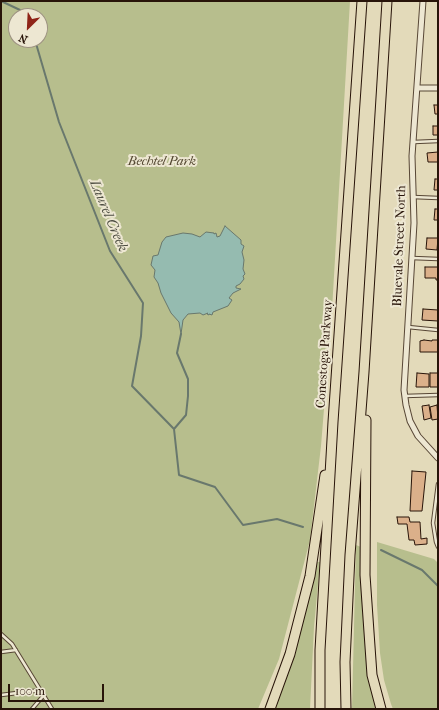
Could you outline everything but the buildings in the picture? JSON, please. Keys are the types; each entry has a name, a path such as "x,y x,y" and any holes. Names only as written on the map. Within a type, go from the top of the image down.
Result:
{"highway":[{"name":"Conestoga Parkway","path":"320,709 320,650 333,422 362,1"},
{"path":"346,709 345,662 350,555 364,372 387,1"},
{"path":"364,372 366,433 365,575 372,675 380,709"},
{"path":"270,709 290,654 310,576 333,422"}],"street":[{"name":"Bluevale Street North","path":"423,1 412,156 414,223 404,396 410,421 418,436 438,458"},
{"path":"418,88 438,88"}],"lane":[{"path":"413,142 438,142"},
{"path":"413,197 438,198"},
{"path":"412,258 438,259"},
{"path":"408,327 438,330"},
{"path":"404,396 438,395"},
{"path":"438,484 433,523 438,547"},
{"path":"433,523 438,524"},
{"path":"1,634 12,644 52,709"},
{"path":"1,652 16,650"},
{"path":"1,695 41,690"},
{"path":"32,709 44,695"}],"green space":[{"name":"Bechtel Park","path":"1,1 350,1 332,310 321,446 310,540 279,659 258,709 1,709"},
{"path":"377,542 434,559 438,563 438,709 393,709 391,704 384,680 380,653 377,605"},
{"path":"356,545 361,547 377,709 352,709"},
{"path":"315,562 320,562 314,627 310,709 273,709"}],"water":[{"path":"225,226 241,240 241,244 244,246 242,252 244,260 244,279 236,286 236,288 241,289 233,293 229,298 232,300 228,306 213,312 212,315 207,314 208,313 203,315 200,313 188,314 183,320 181,334 179,322 171,313 154,277 155,270 151,265 153,256 158,255 162,242 166,237 183,233 200,237 206,232 216,233 217,237 220,236"}],"waterway":[{"name":"Laurel Creek","path":"1,1 16,8"},
{"name":"Laurel Creek","path":"37,48 59,122 110,251 143,303 141,336 132,386 174,429 179,475 215,487 243,525 277,519 303,527"},
{"path":"174,429 186,415 188,396 188,379 177,353 181,334"},
{"name":"Laurel Creek","path":"381,550 422,570 438,586"}]}
